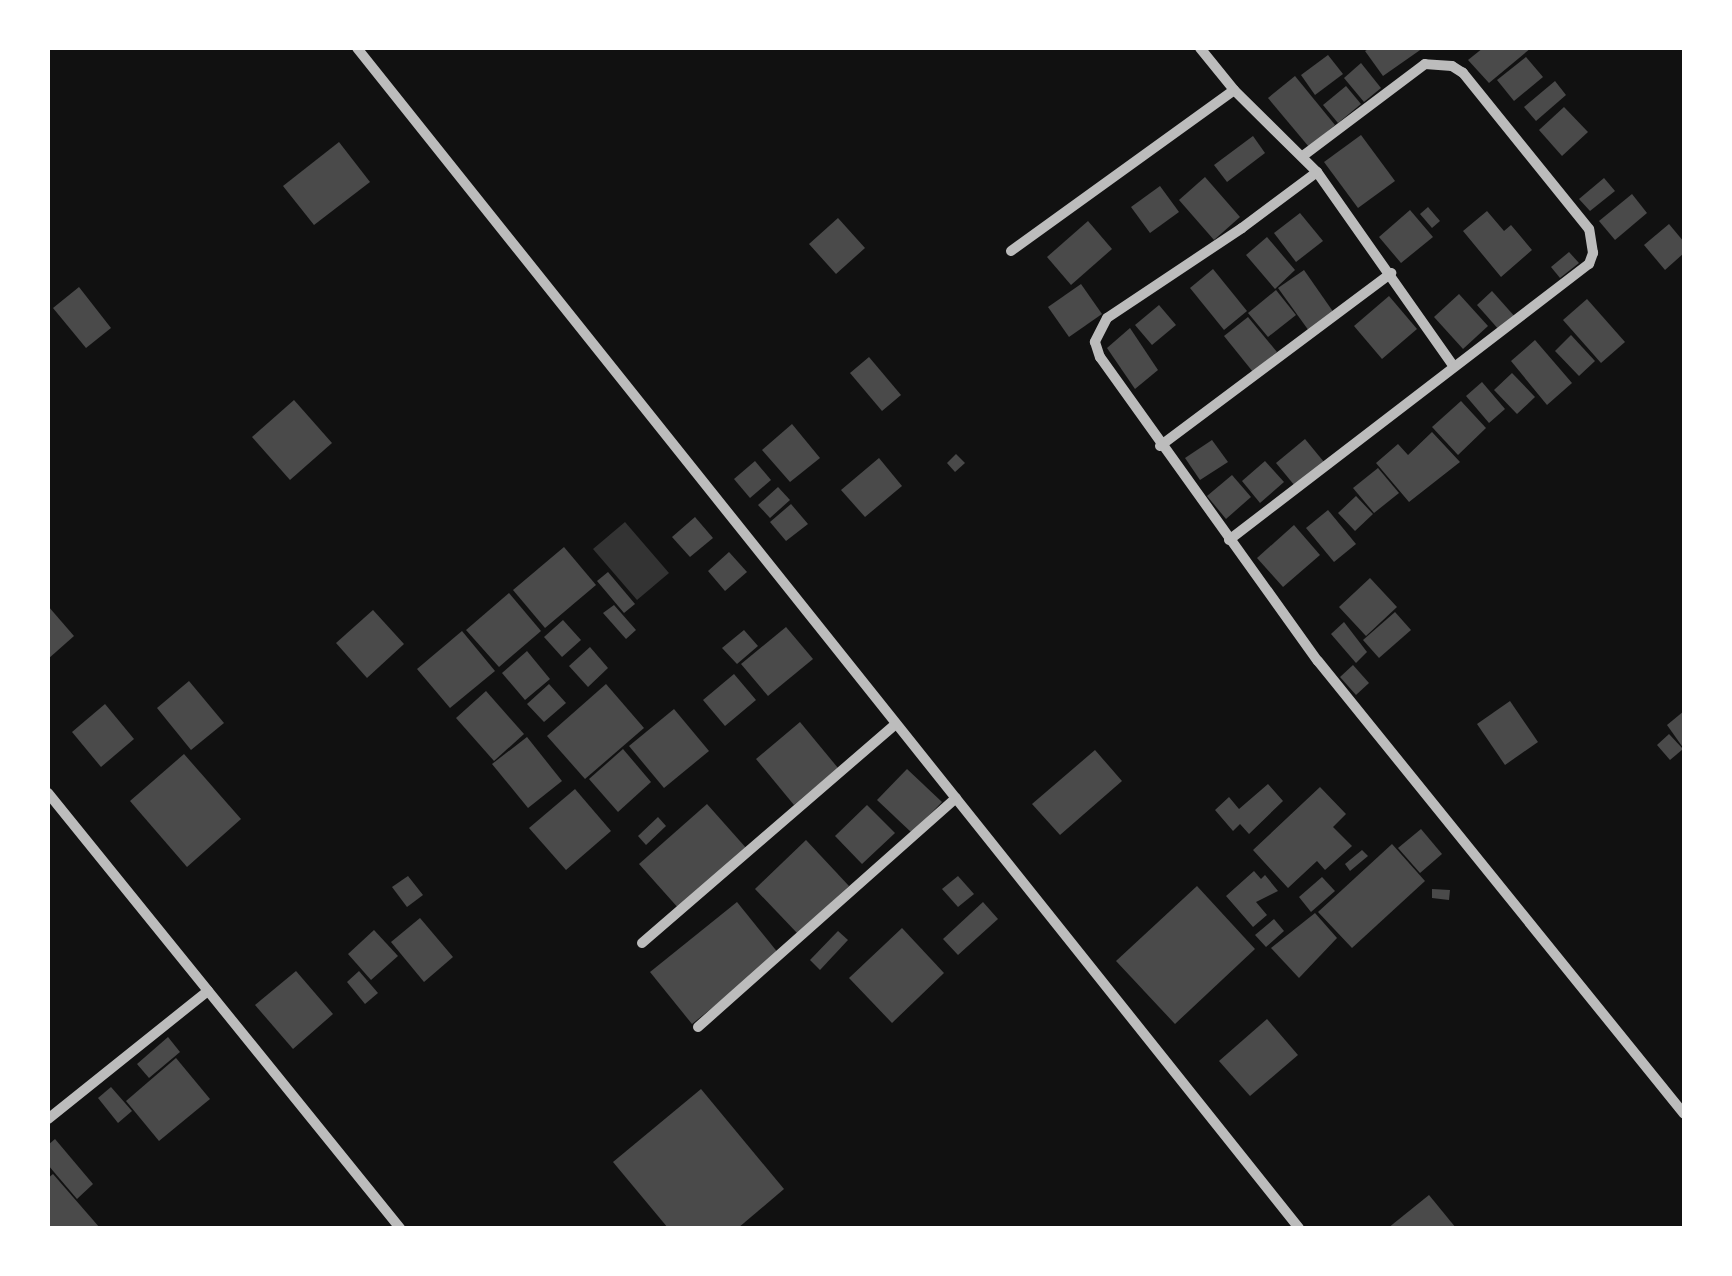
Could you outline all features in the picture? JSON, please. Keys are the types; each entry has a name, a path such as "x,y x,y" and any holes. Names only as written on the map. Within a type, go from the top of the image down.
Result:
{"street":[{"path":"357,48 1299,1228"},
{"path":"1200,48 1234,90 1317,172 1454,368"},
{"path":"1229,540 1589,264 1594,243 1589,230 1463,73 1452,66 1424,64 1303,156"},
{"path":"1010,250 1234,90"},
{"path":"1317,172 1242,228 1107,318 1095,342 1100,357 1160,446 1318,661 1684,1114"},
{"path":"1160,446 1391,273"},
{"path":"642,942 896,724"},
{"path":"48,793 400,1228"},
{"path":"698,1026 956,798"},
{"path":"48,1119 208,991"}],"shaded area":[{"path":"625,522 669,573 637,600 593,549"}],"building":[{"path":"1423,48 1383,76 1365,51"},
{"path":"1483,48 1531,48 1489,83 1468,60"},
{"path":"1328,55 1343,74 1315,95 1301,75"},
{"path":"1526,57 1543,77 1514,101 1497,80"},
{"path":"1361,63 1381,88 1364,102 1344,78"},
{"path":"1295,76 1335,125 1309,147 1268,98"},
{"path":"1555,81 1566,95 1536,121 1524,107"},
{"path":"1346,86 1361,104 1338,123 1323,105"},
{"path":"1564,107 1588,132 1562,156 1539,130"},
{"path":"1361,135 1395,181 1358,208 1324,162"},
{"path":"1253,136 1265,153 1227,182 1214,165"},
{"path":"339,142 370,182 314,225 283,186"},
{"path":"1205,177 1240,217 1214,240 1179,200"},
{"path":"1604,178 1615,191 1590,211 1579,199"},
{"path":"1160,186 1179,212 1150,233 1131,207"},
{"path":"1632,194 1647,213 1615,240 1599,221"},
{"path":"1428,207 1440,221 1432,228 1420,214"},
{"path":"1410,210 1433,237 1401,263 1379,237"},
{"path":"1487,211 1504,231 1511,225 1532,250 1501,277 1463,231"},
{"path":"1300,213 1323,241 1296,262 1274,233"},
{"path":"838,218 865,248 836,274 809,244"},
{"path":"1088,221 1112,249 1071,285 1047,257"},
{"path":"1669,224 1684,242 1684,253 1665,270 1644,245"},
{"path":"1267,237 1295,270 1275,289 1246,255"},
{"path":"1569,252 1579,263 1560,278 1551,267"},
{"path":"1213,269 1247,311 1224,330 1190,288"},
{"path":"1304,270 1334,313 1309,331 1278,288"},
{"path":"1081,284 1102,314 1069,337 1048,307"},
{"path":"79,287 111,328 86,348 53,308"},
{"path":"1276,290 1296,315 1268,337 1248,313"},
{"path":"1492,291 1516,318 1500,331 1477,305"},
{"path":"1459,294 1488,326 1463,349 1434,317"},
{"path":"1389,296 1417,329 1382,359 1354,326"},
{"path":"1587,299 1625,342 1601,363 1563,320"},
{"path":"1159,305 1176,325 1152,345 1135,325"},
{"path":"1248,317 1277,352 1253,372 1224,336"},
{"path":"1130,328 1158,370 1135,389 1107,348"},
{"path":"1571,335 1595,361 1579,376 1555,351"},
{"path":"1535,340 1572,383 1547,405 1511,361"},
{"path":"869,357 901,395 882,411 850,373"},
{"path":"1512,373 1535,397 1517,414 1494,390"},
{"path":"1482,382 1505,409 1489,423 1466,396"},
{"path":"294,400 332,443 290,480 252,437"},
{"path":"1461,401 1486,428 1458,455 1432,427"},
{"path":"792,424 820,458 790,482 762,450"},
{"path":"1432,432 1460,462 1409,502 1376,463 1398,444 1408,455"},
{"path":"1305,439 1324,462 1295,486 1276,463"},
{"path":"1212,440 1228,462 1200,480 1185,458"},
{"path":"956,454 965,463 955,472 947,463"},
{"path":"879,458 902,486 865,517 841,490"},
{"path":"755,461 771,480 750,498 734,479"},
{"path":"1265,461 1284,482 1260,503 1242,481"},
{"path":"1378,468 1399,493 1374,513 1353,488"},
{"path":"1232,475 1251,497 1226,519 1207,496"},
{"path":"778,487 790,500 770,518 758,505"},
{"path":"1356,496 1373,514 1355,531 1338,513"},
{"path":"791,504 808,524 786,541 770,522"},
{"path":"1328,510 1356,544 1334,562 1306,528"},
{"path":"695,517 713,538 690,557 672,537"},
{"path":"1294,525 1320,555 1283,587 1257,558"},
{"path":"564,547 596,585 545,628 513,590"},
{"path":"729,552 747,572 725,591 708,571"},
{"path":"608,572 635,604 624,613 597,581"},
{"path":"1370,578 1397,607 1366,636 1339,607"},
{"path":"509,593 541,631 499,667 466,630"},
{"path":"614,605 636,630 626,639 603,613"},
{"path":"48,606 74,636 48,659"},
{"path":"373,610 404,644 367,678 336,643"},
{"path":"1395,612 1411,630 1379,658 1363,640"},
{"path":"563,620 581,640 562,657 544,637"},
{"path":"1344,622 1367,652 1356,663 1331,634"},
{"path":"786,627 813,659 768,696 741,664"},
{"path":"744,630 758,646 737,664 722,648"},
{"path":"462,631 495,671 450,708 417,669"},
{"path":"590,647 608,668 588,687 569,666"},
{"path":"527,651 550,679 525,700 502,673"},
{"path":"1353,665 1369,683 1356,695 1340,677"},
{"path":"734,674 756,700 725,726 703,700"},
{"path":"189,681 224,723 191,750 157,708"},
{"path":"549,684 566,703 544,722 527,704"},
{"path":"606,684 644,728 585,779 547,736"},
{"path":"486,691 524,734 494,761 456,718"},
{"path":"1510,701 1538,742 1505,765 1477,724"},
{"path":"105,704 134,739 101,767 72,732"},
{"path":"674,709 709,751 664,788 629,746"},
{"path":"1684,711 1684,749 1667,725"},
{"path":"800,722 838,768 794,805 756,759"},
{"path":"1669,734 1683,749 1670,760 1657,745"},
{"path":"527,737 562,781 528,808 492,764"},
{"path":"623,749 651,782 618,812 589,779"},
{"path":"1095,750 1122,781 1060,835 1032,804"},
{"path":"184,754 241,819 187,867 130,801"},
{"path":"907,769 942,802 912,833 877,800"},
{"path":"1268,784 1283,801 1249,834 1240,824 1233,831 1215,810 1229,797 1239,809"},
{"path":"1320,787 1346,814 1333,827 1352,846 1325,870 1317,861 1288,888 1253,850"},
{"path":"575,789 611,831 566,870 529,828"},
{"path":"707,804 747,849 680,910 639,864"},
{"path":"867,805 895,833 862,864 835,836"},
{"path":"658,817 666,826 646,845 638,836"},
{"path":"1421,829 1442,854 1420,873 1398,848"},
{"path":"806,840 849,886 798,934 755,889"},
{"path":"1392,844 1425,881 1352,948 1318,912"},
{"path":"1362,850 1368,856 1350,871 1345,864"},
{"path":"1254,871 1261,879 1265,875 1278,891 1256,902 1267,915 1253,927 1226,896"},
{"path":"408,876 423,895 407,907 392,887"},
{"path":"958,876 974,894 958,907 942,889"},
{"path":"1322,877 1335,891 1311,912 1299,897"},
{"path":"1197,886 1255,949 1175,1024 1116,961"},
{"path":"1432,889 1450,890 1449,900 1432,898"},
{"path":"737,902 779,954 692,1024 650,972"},
{"path":"983,902 998,919 958,955 943,939"},
{"path":"1315,913 1337,938 1299,978 1271,948"},
{"path":"420,918 453,957 424,982 391,942"},
{"path":"1274,919 1284,931 1266,947 1255,935"},
{"path":"902,928 944,973 892,1023 849,978"},
{"path":"374,930 398,956 371,980 348,954"},
{"path":"838,931 848,940 820,970 810,960"},
{"path":"296,971 333,1014 293,1049 255,1005"},
{"path":"359,971 378,993 365,1004 347,982"},
{"path":"1267,1019 1298,1055 1250,1096 1219,1061"},
{"path":"168,1037 180,1052 149,1078 137,1064"},
{"path":"176,1058 210,1099 159,1141 126,1101"},
{"path":"111,1087 132,1111 118,1123 98,1098"},
{"path":"701,1089 784,1189 738,1228 668,1228 613,1162"},
{"path":"55,1139 93,1184 77,1199 48,1165 48,1145"},
{"path":"53,1174 100,1228 48,1228 48,1178"},
{"path":"1429,1195 1456,1228 1388,1228"}]}
